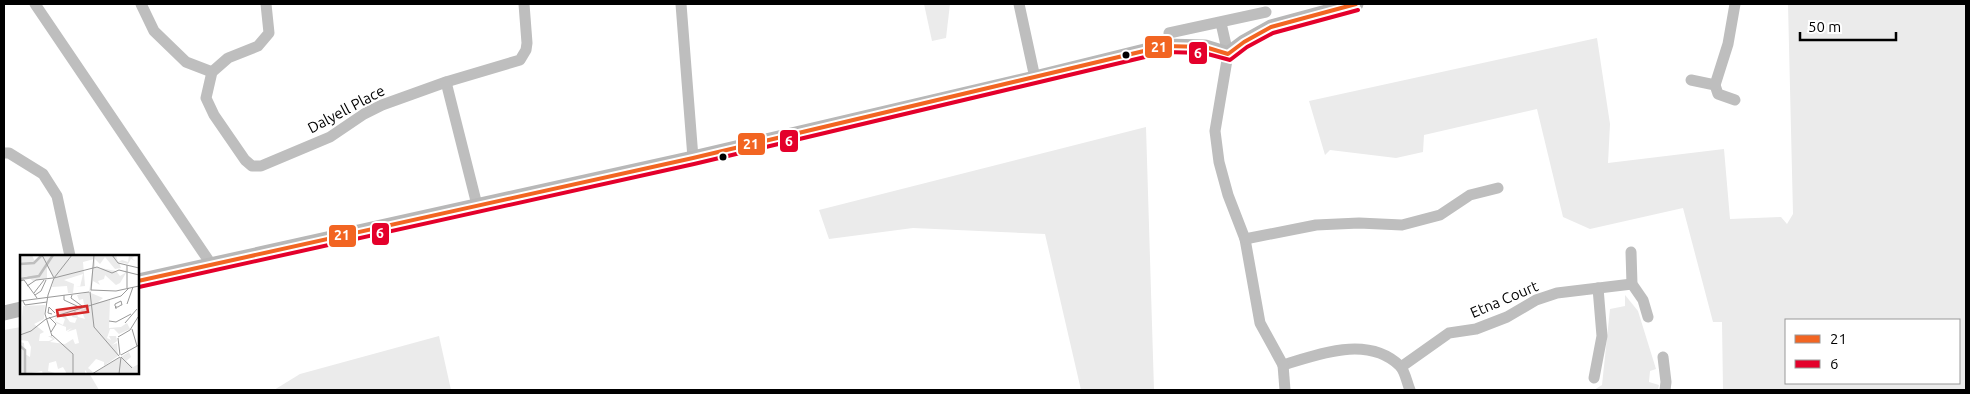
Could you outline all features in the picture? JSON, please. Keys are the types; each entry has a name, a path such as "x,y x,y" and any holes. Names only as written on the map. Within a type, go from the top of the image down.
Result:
{"main road":[{"path":"139,281 693,158 1165,46 1205,47 1228,54 1244,42 1271,27 1356,4"},
{"path":"4,313 20,309"}],"street":[{"path":"35,4 211,264"},
{"path":"141,4 154,31 186,62 212,72 228,58 258,46 269,33 266,4"},
{"path":"478,206 446,82 506,65 523,57 527,44 524,4"},
{"path":"681,4 693,158"},
{"path":"1019,4 1035,78"},
{"path":"1735,4 1728,44 1715,85 1718,94 1735,100"},
{"path":"1169,32 1221,23 1266,12"},
{"path":"1221,23 1228,54 1215,131 1219,162 1228,195 1245,239 1260,323 1283,365 1285,390"},
{"name":"Dalyell Place","path":"212,72 206,98 214,114 245,160 252,166 261,166 330,138 364,114 382,105 446,82"},
{"path":"1692,80 1715,85"},
{"path":"4,153 9,153 42,174 57,196 70,255"},
{"path":"1245,239 1316,224 1402,224 1440,215 1470,195 1498,188"},
{"path":"1631,252 1632,284 1643,300 1648,317"},
{"name":"Etna Court","path":"1401,366 1449,334 1476,329 1508,317 1536,300 1557,293 1632,284"},
{"path":"1594,378 1602,336 1598,288"},
{"path":"1283,365 1336,350 1376,351 1401,366 1410,390"},
{"path":"1663,357 1665,390"}],"shaded area":[{"path":"924,4 950,4 946,38 932,41"},
{"path":"1788,4 1966,4 1966,390 1723,390 1722,322 1713,322 1683,208 1590,229 1563,217 1537,109 1424,135 1423,152 1396,158 1330,150 1325,155 1309,101 1597,38 1610,124 1608,163 1724,149 1730,219 1781,217 1787,224 1793,214"},
{"path":"1146,127 1154,390 1081,390 1045,234 913,228 829,239 819,210"},
{"path":"1625,295 1638,311 1656,369 1650,371 1649,382 1659,385 1658,390 1594,390 1602,385 1610,309 1625,306"},
{"path":"20,327 20,374 90,374 99,390 4,390 4,330"},
{"path":"439,336 451,390 274,390 300,374"}],"transit line":[{"name":"21","path":"139,281 693,158 1165,46 1205,47 1228,54 1244,42 1271,27 1356,4"},
{"name":"6","path":"139,287 694,164 1166,52 1204,53 1230,60 1247,47 1273,33 1358,10"}]}
